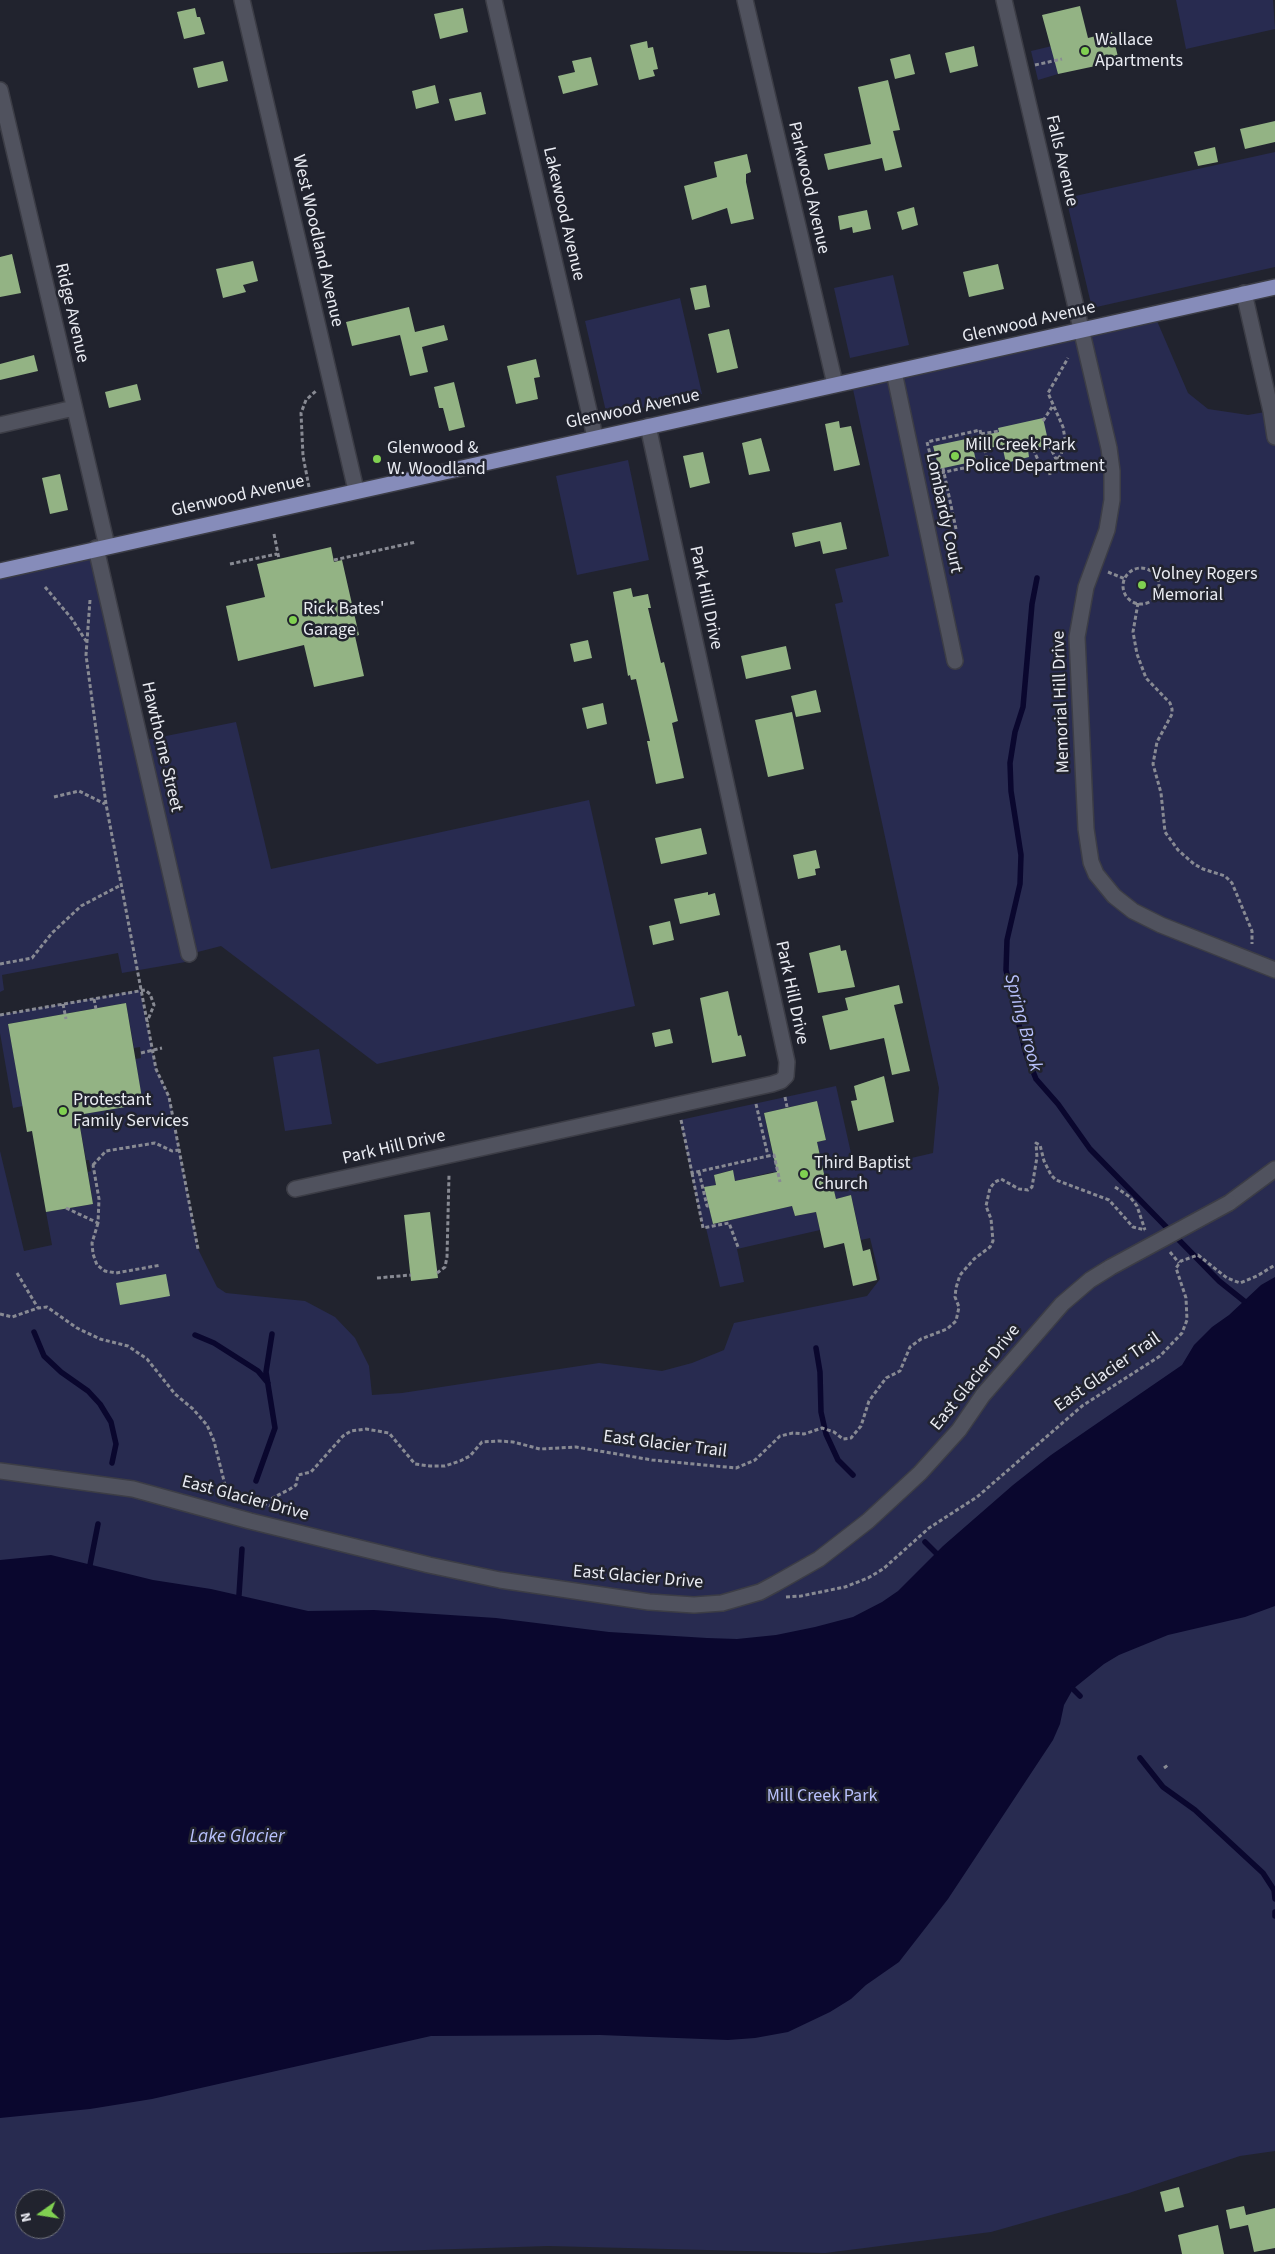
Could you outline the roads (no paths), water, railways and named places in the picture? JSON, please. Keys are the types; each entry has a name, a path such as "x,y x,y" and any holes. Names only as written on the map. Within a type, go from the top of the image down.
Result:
{"main road":[{"name":"Glenwood Avenue","path":"0,571 311,500 1275,287"}],"street":[{"name":"West Woodland Avenue","path":"242,0 356,490"},
{"name":"Lakewood Avenue","path":"494,0 595,437"},
{"name":"Parkwood Avenue","path":"745,0 834,384"},
{"name":"Falls Avenue","path":"1004,0 1082,330"},
{"name":"Ridge Avenue","path":"0,90 74,408 101,547"},
{"path":"1244,293 1271,411 1275,438"},
{"name":"Memorial Hill Drive","path":"1082,330 1109,448 1112,471 1112,500 1108,530 1086,587 1077,637 1086,829 1091,862 1096,874 1114,896 1133,911 1161,926 1275,970"},
{"name":"Lombardy Court","path":"894,372 955,661"},
{"path":"0,425 74,408"},
{"name":"Park Hill Drive","path":"295,1189 772,1084 781,1081 786,1076 787,1062 648,426"},
{"name":"Hawthorne Street","path":"101,547 189,954"},
{"name":"East Glacier Drive","path":"0,1471 133,1489 429,1565 546,1588 648,1602 694,1605 722,1603 760,1592 819,1559 874,1515 920,1473 959,1430 983,1395 1062,1304 1090,1280 1229,1203 1275,1169"}],"water":[{"name":"Lake Glacier","path":"1275,1277 1275,1606 1245,1617 1168,1635 1119,1655 1104,1664 1073,1689 1064,1705 1060,1724 1053,1740 948,1899 899,1962 866,1985 851,1999 830,2012 788,2032 755,2038 728,2040 600,2035 431,2036 152,2099 90,2109 0,2118 0,1560 51,1555 153,1580 211,1589 308,1611 374,1610 496,1618 609,1632 737,1639 776,1635 815,1627 853,1617 882,1602 898,1591 943,1546 1013,1485 1051,1455 1182,1365 1194,1345 1212,1327 1229,1315 1261,1285"}],"waterway":[{"name":"Spring Brook","path":"1037,578 1032,604 1023,707 1015,732 1010,763 1011,791 1021,855 1020,884 1007,940 1006,970 1026,1054 1036,1079 1058,1104 1090,1149 1219,1281 1244,1301"},
{"path":"34,1332 44,1356 61,1372 88,1391 100,1404 111,1422 116,1444 112,1463"},
{"path":"256,1481 275,1428 266,1372 272,1334"},
{"path":"195,1335 214,1343 258,1371 268,1383"},
{"path":"816,1348 820,1372 821,1412 826,1434 838,1460 853,1475"},
{"path":"90,1565 98,1524"},
{"path":"925,1542 936,1553"},
{"path":"239,1595 242,1549"},
{"path":"1073,1689 1080,1696"},
{"path":"1140,1758 1163,1787 1195,1810 1263,1873 1274,1890 1275,1899"}],"place":[{"name":"Wallace Apartments","path":"1085,51"},
{"name":"Mill Creek Park Police Department","path":"955,456"},
{"name":"Glenwood & W. Woodland","path":"377,459"},
{"name":"Volney Rogers Memorial","path":"1142,585"},
{"name":"Rick Bates' Garage","path":"293,620"},
{"name":"Protestant Family Services","path":"63,1111"},
{"name":"Third Baptist Church","path":"804,1174"}],"park label":[{"name":"Mill Creek Park","path":"822,1797"}]}
